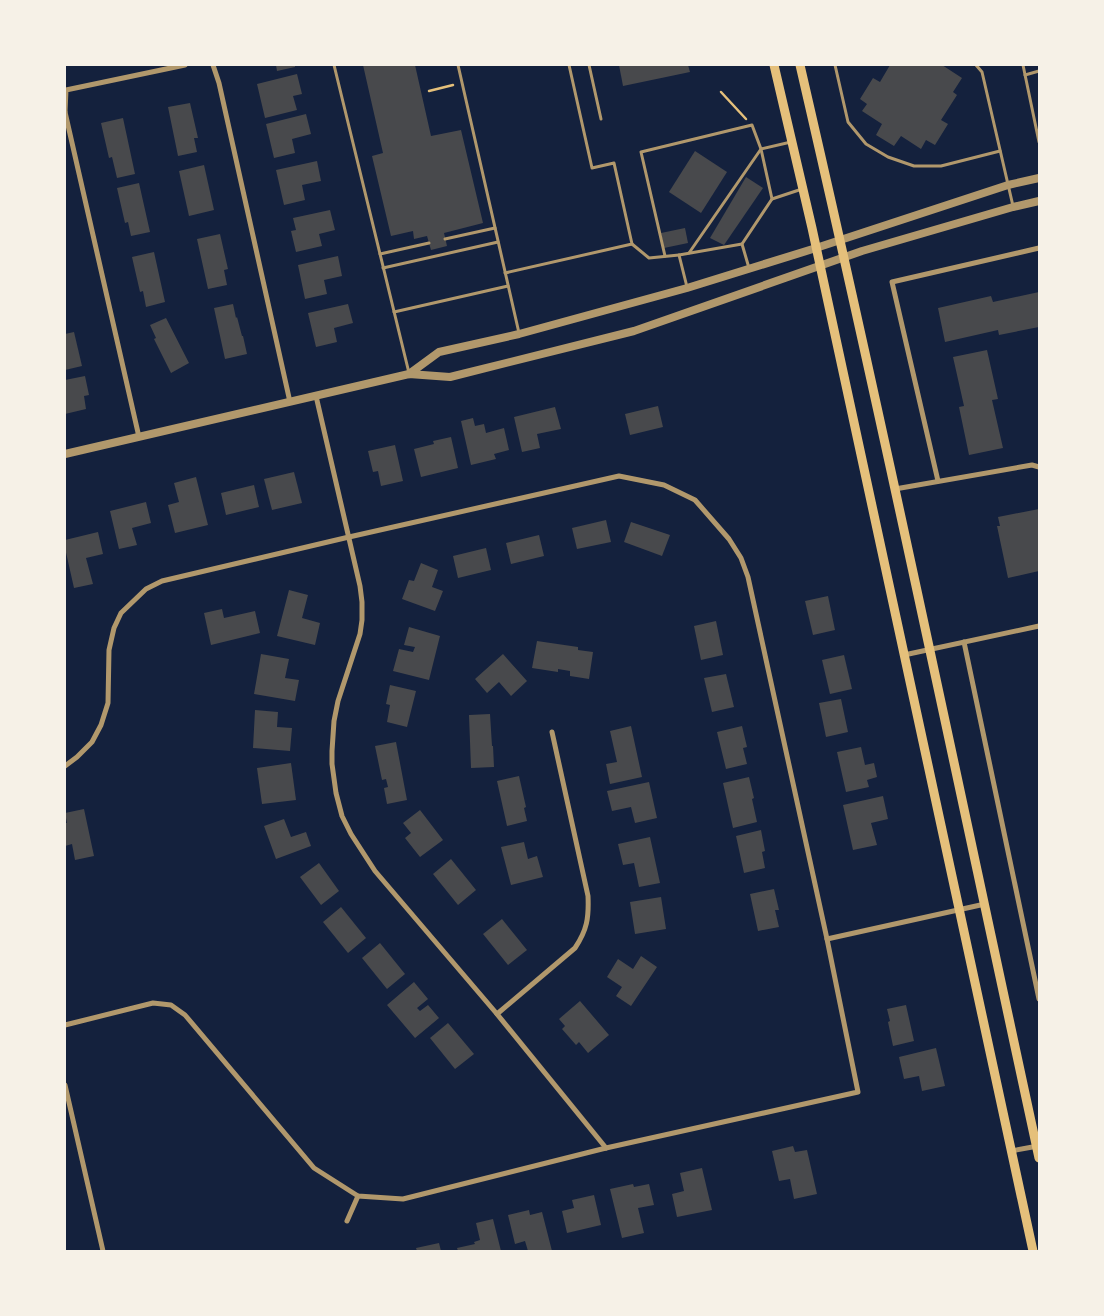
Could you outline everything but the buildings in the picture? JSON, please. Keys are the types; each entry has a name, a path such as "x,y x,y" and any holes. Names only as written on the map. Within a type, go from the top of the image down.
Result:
{"main road":[{"path":"774,65 820,266 1033,1251"},
{"path":"800,65 895,489 1038,1146 1039,1158"}],"street":[{"path":"139,437 65,112 66,90 185,65"},
{"path":"213,65 219,83 290,402"},
{"path":"409,374 439,352 519,334 687,288 1008,185 1039,178"},
{"path":"65,454 409,374 450,377 634,331 871,249 1039,201"},
{"path":"938,481 892,282 1039,248"},
{"path":"316,396 360,586 362,620 360,634 338,701 334,722 332,764 336,793 342,816 350,834 375,871 497,1014 606,1148"},
{"path":"895,489 1032,465 1039,466"},
{"path":"65,766 92,742 101,725 108,703 110,650 114,628 120,613 146,589 162,581 619,476 664,485 695,500 729,539 741,558 748,577 827,939 858,1092 606,1148 403,1199 358,1196 314,1168 185,1015 171,1005 153,1003 65,1025"},
{"path":"904,655 1039,626"},
{"path":"964,642 1039,999"},
{"path":"497,1014 575,948 588,924 588,896 552,732"},
{"path":"827,939 984,904"},
{"path":"65,1085 103,1251"},
{"path":"1011,1151 1038,1146"},
{"path":"347,1221 358,1196"}],"lane":[{"path":"334,65 409,374"},
{"path":"458,65 519,334"},
{"path":"569,65 592,168 614,163 632,244 649,258 742,244 772,198 803,189"},
{"path":"589,65 601,120"},
{"path":"835,65 848,122 866,144 888,157 914,166 942,166 1000,151"},
{"path":"976,65 982,72 1013,207"},
{"path":"1023,65 1039,142"},
{"path":"1025,74 1039,71"},
{"path":"666,256 642,152 752,125 761,149 772,198"},
{"path":"689,253 761,149 792,142"},
{"path":"445,239 495,228"},
{"path":"384,268 498,242"},
{"path":"380,254 429,243"},
{"path":"505,273 632,244"},
{"path":"742,244 749,268"},
{"path":"679,255 687,288"},
{"path":"394,312 508,286"}],"path":[{"path":"429,91 462,83"},
{"path":"722,92 752,125"}]}
